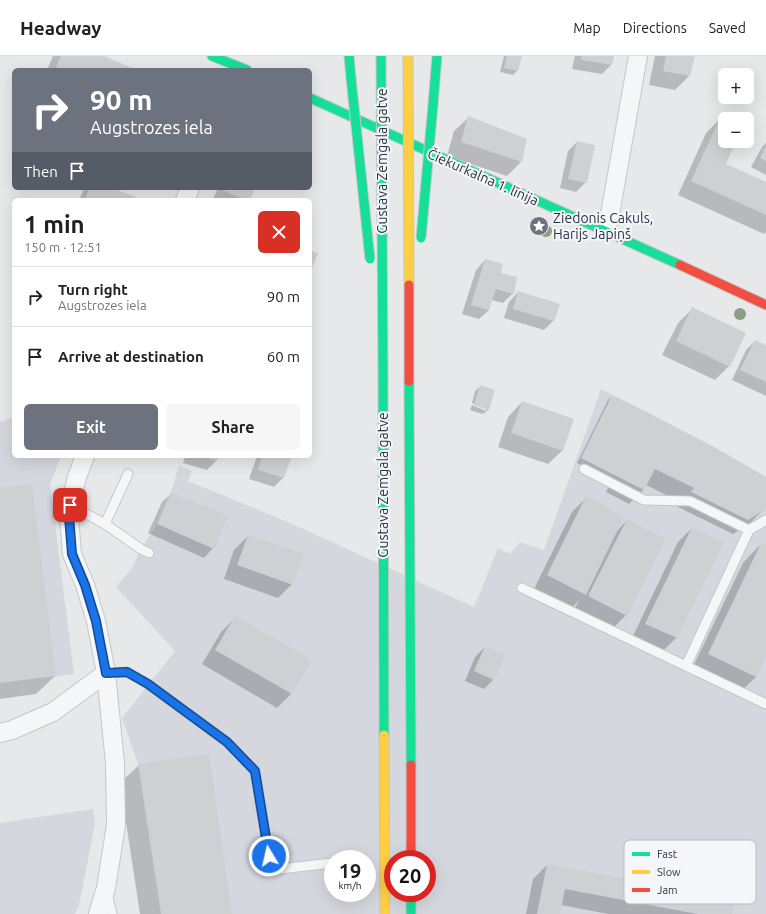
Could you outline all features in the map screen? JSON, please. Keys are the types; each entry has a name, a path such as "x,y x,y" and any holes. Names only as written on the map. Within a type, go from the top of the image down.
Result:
{"main road":[{"path":"212,56 240,66"},
{"path":"349,56 371,269"},
{"name":"Gustava Zemgala gatve","path":"381,56 384,914"},
{"name":"Gustava Zemgala gatve","path":"408,56 411,850"},
{"path":"420,249 438,56"},
{"name":"Čiekurkalna 1. līnija","path":"312,99 766,305"},
{"path":"409,381 418,272"},
{"path":"373,292 383,377"},
{"path":"411,902 411,914"}],"street":[{"path":"605,231 609,220 638,56"},
{"path":"85,458 77,478 70,505 69,516 72,554 85,585 96,621 106,673 115,763 116,825 106,888 98,914"},
{"path":"0,733 12,730 53,712 106,673"}],"lane":[{"path":"584,469 644,500 690,501 749,530"},
{"path":"105,524 128,474"},
{"path":"70,505 105,524 149,553"},
{"path":"686,666 749,530 766,520"},
{"path":"522,588 766,704"},
{"path":"106,673 127,672 148,684 227,742 255,771 271,870 324,864"},
{"path":"106,888 112,914"}],"shaded area":[{"path":"601,389 714,447 766,477 766,914 161,914 138,764 122,718 175,651 116,587 132,568 141,549 157,524 171,492 179,466 192,471 188,481 288,522 474,607 498,548 510,554 520,542 544,550"},
{"path":"12,418 12,458 60,458 50,484 74,674 0,683 0,422"},
{"path":"93,809 95,823 79,906 75,914 0,914 0,823"}],"building":[{"path":"61,56 104,56 132,68 56,68"},
{"path":"507,56 522,56 518,71 504,68"},
{"path":"582,56 614,56 612,65 581,60"},
{"path":"666,56 695,56 690,76 663,71"},
{"path":"468,116 527,139 522,162 461,142"},
{"path":"718,122 718,148 733,148 726,164 766,182 766,215 691,181"},
{"path":"577,141 595,145 587,183 568,179"},
{"path":"766,146 766,161 760,158"},
{"path":"88,190 117,190 136,197 136,198 86,198"},
{"path":"222,190 254,190 251,198 241,198"},
{"path":"312,251 318,253 312,268"},
{"path":"485,259 503,264 501,273 517,277 514,294 496,289 489,310 471,305"},
{"path":"518,291 560,304 554,321 513,309"},
{"path":"692,307 746,333 730,367 676,341"},
{"path":"755,340 766,345 766,382 740,370"},
{"path":"480,385 495,390 489,410 474,405"},
{"path":"612,395 714,447 766,477 766,507 764,510 748,520 691,492 694,488 655,469 644,490 581,458"},
{"path":"522,401 574,419 563,451 511,433"},
{"path":"208,458 218,458 217,461"},
{"path":"261,458 291,458 284,478 258,470"},
{"path":"32,484 56,676 0,683 0,488"},
{"path":"171,492 228,516 214,549 157,524"},
{"path":"586,496 624,517 586,595 547,575"},
{"path":"627,519 666,539 627,616 588,596"},
{"path":"692,527 724,543 677,638 645,624"},
{"path":"248,535 304,554 293,585 237,565"},
{"path":"761,543 766,545 766,657 756,677 708,654"},
{"path":"235,616 312,660 292,694 215,650"},
{"path":"485,646 505,655 494,680 474,671"},
{"path":"209,754 232,914 161,914 138,764"},
{"path":"547,864 624,878 624,900 565,889 560,914 537,914"},
{"path":"644,904 733,904 732,914 697,914"}],"traffic: fast":[{"path":"212,56 242,68"},
{"path":"349,56 351,78"},
{"path":"381,56 383,377"},
{"path":"433,105 437,56"},
{"path":"351,78 370,259"},
{"path":"312,99 680,265"},
{"path":"421,238 433,105"},
{"path":"383,377 384,735"},
{"path":"409,381 411,765"},
{"path":"411,902 411,914"}],"traffic: slow":[{"path":"408,56 409,285"},
{"path":"384,735 385,914"}],"traffic: jam":[{"path":"680,265 766,305"},
{"path":"409,285 409,381"},
{"path":"411,765 411,850"}],"place":[{"name":"Ziedonis Cakuls, Harijs Japiņš","path":"539,226"}],"route":[{"path":"70,505 69,516 72,554 85,585 96,621 106,673 127,672 148,684 227,742 255,771 269,856"}]}
